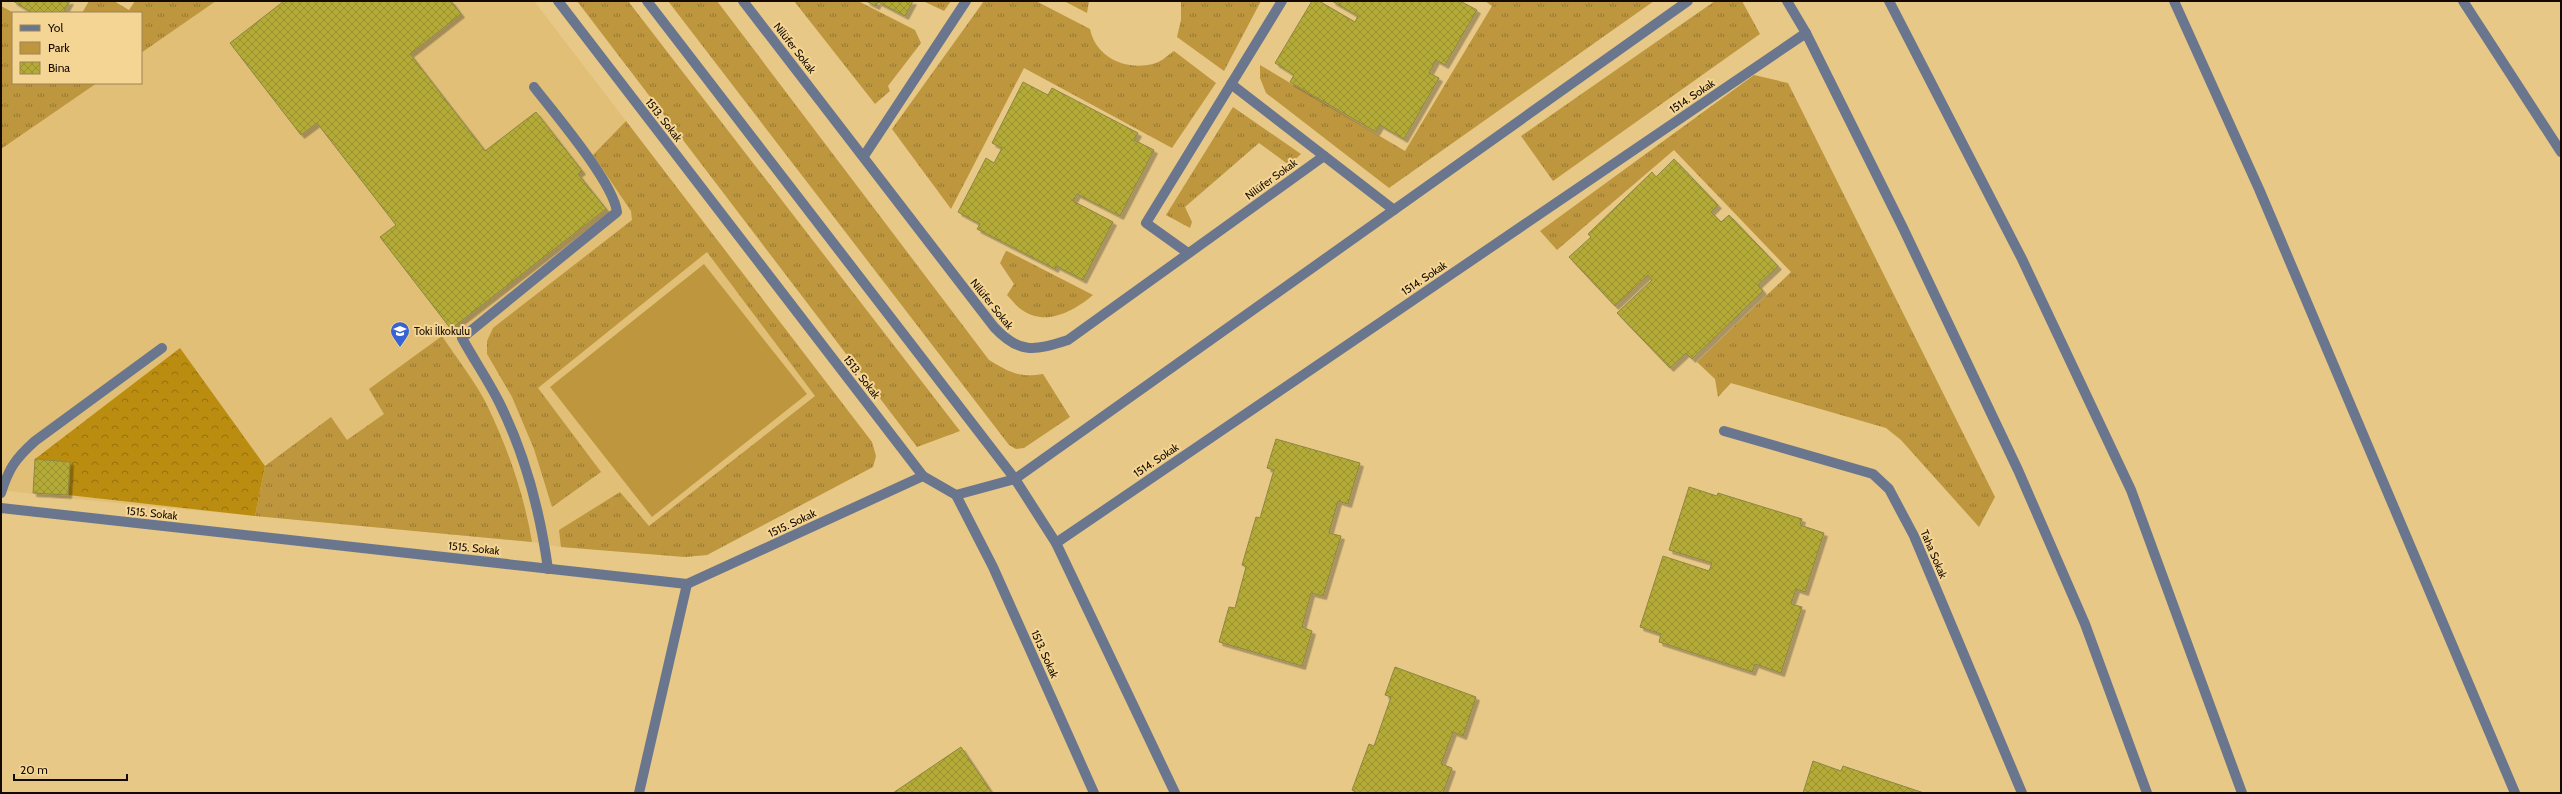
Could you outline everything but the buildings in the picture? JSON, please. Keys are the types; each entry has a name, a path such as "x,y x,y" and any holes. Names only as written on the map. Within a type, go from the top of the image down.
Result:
{"street":[{"name":"1513. Sokak","path":"558,1 923,476 956,495 993,567 1094,793"},
{"path":"647,1 1015,479 1056,543 1175,793"},
{"name":"Nilüfer Sokak","path":"743,1 864,156 994,327 1007,341 1018,346 1031,348 1046,347 1068,340 1324,156"},
{"path":"864,156 966,1"},
{"path":"1188,253 1146,223 1282,1"},
{"path":"956,495 1015,479 1688,1"},
{"path":"1787,1 1806,33 1903,228 2018,470 2085,624 2147,793"},
{"path":"1888,1 2022,259 2131,490 2242,793"},
{"path":"2174,1 2259,189 2515,793"},
{"path":"2463,1 2561,152"},
{"name":"1514. Sokak","path":"1056,543 1806,33"},
{"path":"1231,84 1394,210"},
{"path":"534,87 590,160 616,203 617,212 462,338 499,402 517,447 536,499 548,568"},
{"path":"1,494 8,472 16,459 35,441 162,348"},
{"name":"Taha Sokak","path":"1724,431 1873,474 1889,489 1914,536 2022,793"},
{"name":"1515. Sokak","path":"1,508 687,584 923,476"},
{"path":"639,793 687,584"}],"shaded area":[{"name":"Toki İlkokulu","path":"216,1 534,1 872,442 876,456 873,467 707,555 685,557 561,547 532,542 64,498 1,490 1,149 96,84 142,84 142,52"}],"green space":[{"path":"89,1 114,1 129,10 135,1 216,1 142,52 142,12 83,12"},
{"path":"577,1 628,1 960,431 917,447"},
{"path":"668,1 717,1 989,360 1014,373 1027,375 1043,374 1070,417 1024,448 1016,449 1009,445"},
{"path":"794,1 858,1 915,30 921,43 888,86 890,91 875,104"},
{"path":"923,1 951,1 944,11"},
{"path":"984,1 1036,1 1090,29 1093,39 1099,48 1114,60 1134,66 1145,65 1156,63 1174,51 1216,83 1172,148 1024,68 951,209 892,129"},
{"path":"1064,1 1089,1 1087,13"},
{"path":"1181,1 1261,1 1224,71 1177,37 1181,20"},
{"path":"1485,1 1654,1 1389,188 1266,93 1260,78 1260,65 1405,151 1492,6"},
{"path":"1715,1 1742,1 1760,34 1553,181 1521,136"},
{"path":"1,6 12,12 12,84 96,84 1,149"},
{"path":"1754,75 1788,83 1995,497 1979,527 1901,440 1886,428 1731,383 1718,397 1715,379 1697,362 1791,272 1674,150 1557,250 1540,231"},
{"path":"1233,107 1301,154 1289,165 1259,143 1185,207 1192,222 1190,228 1166,215"},
{"path":"626,121 872,442 876,456 873,467 707,555 685,557 561,547 559,530 620,492 649,526 815,396 707,252 538,388 601,472 552,507 534,449 512,397 487,354 487,341 493,328 632,220 631,211 593,155"},
{"path":"1006,251 1093,295 1069,311 1059,315 1041,317 1031,315 1016,305 1007,295 1014,284 1000,263"},
{"path":"704,264 807,394 652,517 550,387"},
{"path":"442,336 477,387 495,422 520,489 532,542 255,516 265,466 331,417 347,440 384,414 369,389"},
{"path":"180,348 265,466 255,516 68,495 70,462 35,459"}],"place":[{"name":"Toki İlkokulu","path":"400,348"}]}
